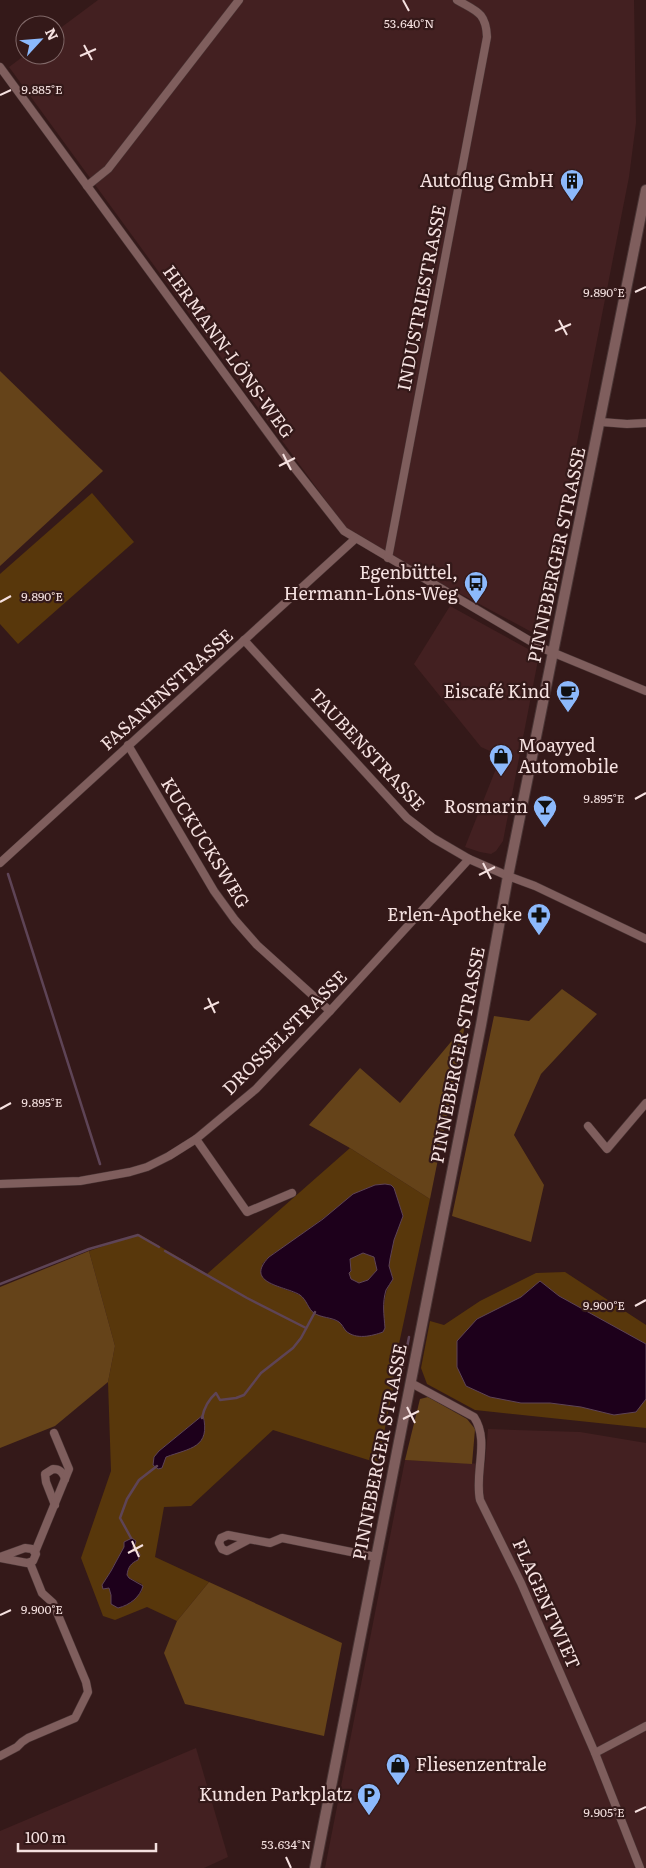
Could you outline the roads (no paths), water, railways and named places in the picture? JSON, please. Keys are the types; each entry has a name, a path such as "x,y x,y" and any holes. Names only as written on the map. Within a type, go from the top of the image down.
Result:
{"main road":[{"name":"PINNEBERGER STRASSE","path":"314,1868 481,1025 508,876 601,422 646,190"}],"street":[{"path":"87,186 108,169 239,0"},
{"name":"INDUSTRIESTRASSE","path":"388,558 487,37 487,24 479,12 457,0"},
{"name":"HERMANN-LÖNS-WEG","path":"0,67 282,452 344,531 553,653 646,691"},
{"path":"601,422 646,423"},
{"name":"FASANENSTRASSE","path":"0,863 128,744 355,539"},
{"name":"TAUBENSTRASSE","path":"244,640 407,818 433,838 470,859 535,886 646,939"},
{"name":"KUCKUCKSWEG","path":"128,744 214,891 235,920 257,945 330,1011"},
{"name":"DROSSELSTRASSE","path":"0,1184 78,1181 130,1172 147,1167 169,1156 196,1139 256,1089 470,859"},
{"path":"588,1126 606,1149 646,1103"},
{"path":"196,1139 248,1212 292,1193"},
{"name":"FLAGENTWIET","path":"410,1386 474,1417 479,1425 482,1446 478,1473 480,1500 510,1558 595,1753 640,1868"},
{"path":"0,1558 23,1563 30,1563 35,1559 35,1552 55,1505 68,1467 54,1433"},
{"path":"55,1505 46,1482 45,1474 50,1470 58,1470 62,1472 65,1479"},
{"path":"248,1540 270,1543 282,1538 376,1557"},
{"path":"0,1558 25,1548 32,1549 35,1552"},
{"path":"1,1757 17,1748 28,1738 75,1718 88,1692 86,1682 54,1607 51,1601 42,1593 30,1563"},
{"path":"595,1753 646,1726"}],"waterway":[{"path":"8,874 100,1164"},
{"path":"0,1284 89,1249 138,1235 159,1247"},
{"path":"165,1251 247,1298 306,1328"},
{"path":"202,1418 207,1404 216,1393 220,1400 244,1395 261,1373 293,1348 301,1338 315,1312"},
{"path":"403,1368 409,1337"},
{"path":"131,1538 120,1518 127,1499 139,1480 157,1466"}],"place":[{"name":"Autoflug GmbH","path":"572,202"},
{"name":"Egenbüttel, Hermann-Löns-Weg","path":"476,604"},
{"name":"Eiscafé Kind","path":"568,713"},
{"name":"Moayyed Automobile","path":"501,777"},
{"name":"Rosmarin","path":"545,828"},
{"name":"Erlen-Apotheke","path":"539,936"},
{"name":"Fliesenzentrale","path":"398,1786"},
{"name":"Kunden Parkplatz","path":"369,1816"}]}
